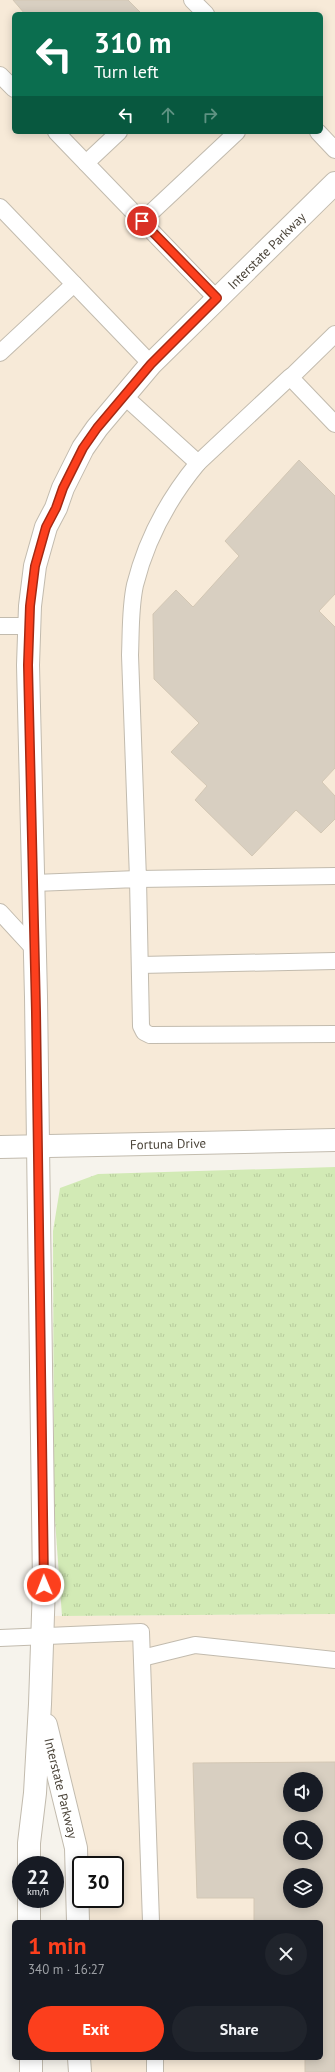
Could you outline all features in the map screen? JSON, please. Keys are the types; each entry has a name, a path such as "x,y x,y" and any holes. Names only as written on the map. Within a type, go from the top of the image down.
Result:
{"street":[{"name":"Interstate Parkway","path":"29,1856 29,1842 35,1793 40,1704 44,1585 39,1147 28,665 29,626 35,566 46,527 83,448 123,395 151,364 217,298 335,183"},
{"name":"Fortuna Drive","path":"0,1147 335,1140"},
{"name":"Interstate Parkway","path":"40,1704 76,1848 78,1920"},
{"path":"29,1908 29,1920"},
{"path":"31,2060 31,2072"},
{"path":"79,2060 80,2072"}],"lane":[{"path":"192,0 204,12"},
{"path":"0,75 12,87"},
{"path":"58,134 217,298"},
{"path":"86,163 117,134"},
{"path":"142,221 235,134"},
{"path":"320,134 335,150"},
{"path":"0,206 151,364"},
{"path":"0,353 74,284"},
{"path":"335,334 291,378 198,463 183,481 156,528 135,585 131,620 130,655 142,1026 144,1032 150,1035 335,1034"},
{"path":"291,378 335,424"},
{"path":"123,395 198,463"},
{"path":"0,626 29,626"},
{"path":"34,883 138,879 335,876"},
{"path":"0,912 35,950"},
{"path":"140,965 335,962"},
{"path":"0,1638 141,1632 151,1920"},
{"path":"142,1658 195,1645 335,1660"},
{"path":"155,2060 155,2072"}],"shaded area":[{"path":"0,0 335,0 335,1141 0,1147"},
{"path":"335,1614 335,2072 80,2072 79,2060 323,2060 323,1920 78,1920 76,1908 124,1908 124,1856 72,1856 72,1888 40,1704 43,1616"}],"green space":[{"path":"335,1167 335,1614 62,1616 54,1507 53,1231 60,1188 98,1174"}],"building":[{"path":"13,0 128,0 140,12 23,12"},
{"path":"299,460 335,496 335,594 319,611 335,627 335,768 322,782 335,796 335,819 321,833 296,810 252,856 195,800 207,786 171,752 199,723 154,679 153,614 176,590 193,607 239,556 225,541"},
{"path":"335,1762 335,2072 305,2072 305,2060 323,2060 323,1920 254,1920 254,1898 197,1898 193,1763"}],"route":[{"path":"44,1585 39,1147 28,665 30,606 35,566 46,527 83,448 129,388 217,298 142,221"}]}
